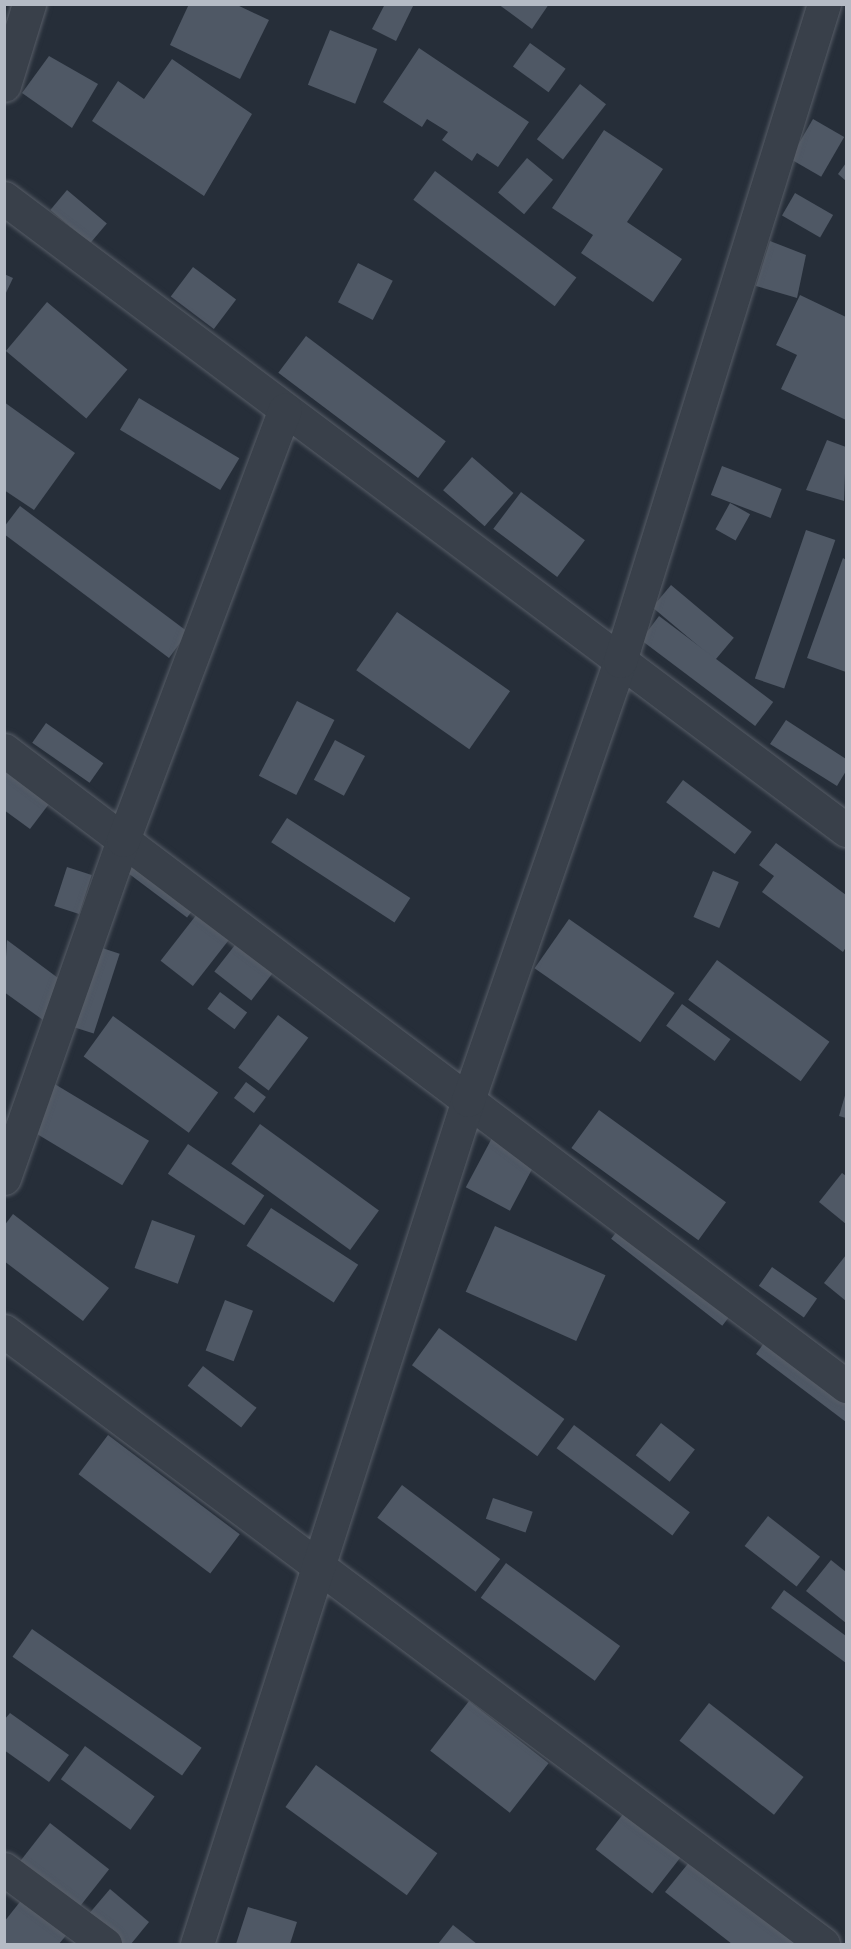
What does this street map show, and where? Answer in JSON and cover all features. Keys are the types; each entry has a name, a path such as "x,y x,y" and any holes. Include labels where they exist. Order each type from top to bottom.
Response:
{"street":[{"path":"4,85 29,4"},
{"path":"197,1944 468,1100 620,661 824,4"},
{"path":"4,198 846,830"},
{"path":"4,1178 123,840 285,410"},
{"path":"4,750 846,1386"},
{"path":"4,1331 318,1569 823,1944"},
{"path":"4,1869 105,1944"}],"building":[{"path":"189,4 235,4 269,20 240,79 170,45"},
{"path":"385,4 414,4 396,41 372,29"},
{"path":"498,4 549,4 532,29"},
{"path":"330,30 377,49 355,104 308,85"},
{"path":"530,43 566,69 549,92 513,66"},
{"path":"419,48 529,122 498,167 477,153 472,161 442,140 448,132 427,119 422,127 383,102"},
{"path":"49,56 98,84 72,128 22,93"},
{"path":"172,59 252,114 204,196 92,121 118,81 144,99"},
{"path":"580,84 606,104 563,159 537,139"},
{"path":"813,119 844,137 821,177 790,159"},
{"path":"604,130 663,169 627,222 682,259 653,302 581,253 593,235 552,208"},
{"path":"527,158 553,180 524,214 498,192"},
{"path":"846,163 846,181 838,174"},
{"path":"435,171 576,278 555,306 413,200"},
{"path":"67,190 107,223 90,243 50,210"},
{"path":"795,193 833,215 820,238 782,216"},
{"path":"770,241 806,255 797,298 756,286"},
{"path":"358,263 393,281 373,320 338,302"},
{"path":"193,267 236,299 214,329 171,297"},
{"path":"4,274 13,278 4,297"},
{"path":"800,295 846,317 846,420 781,389 797,355 776,345"},
{"path":"47,302 127,369 86,419 6,351"},
{"path":"306,336 446,441 418,478 278,373"},
{"path":"139,398 239,458 220,490 120,430"},
{"path":"4,402 75,453 34,510 4,490"},
{"path":"827,440 846,447 844,501 806,490"},
{"path":"472,457 514,493 485,526 443,490"},
{"path":"722,466 782,489 771,518 711,495"},
{"path":"521,492 585,540 557,577 493,529"},
{"path":"730,503 750,514 736,540 715,529"},
{"path":"20,506 188,632 169,658 4,534 4,527"},
{"path":"806,530 835,540 784,689 755,678"},
{"path":"843,558 846,560 846,672 807,658"},
{"path":"671,585 734,638 715,660 652,607"},
{"path":"397,612 510,691 469,749 356,670"},
{"path":"659,616 773,702 755,726 641,640"},
{"path":"297,701 334,720 296,795 259,776"},
{"path":"786,720 846,759 846,771 837,786 770,744"},
{"path":"46,723 103,763 90,783 32,743"},
{"path":"335,740 365,756 344,796 314,780"},
{"path":"4,759 55,796 30,829 4,810"},
{"path":"683,780 752,832 735,854 666,802"},
{"path":"287,818 410,898 394,922 271,842"},
{"path":"776,843 846,895 846,947 843,952 762,892 774,876 759,865"},
{"path":"138,848 203,897 187,918 122,869"},
{"path":"67,867 92,875 79,914 54,906"},
{"path":"713,871 739,882 719,928 693,917"},
{"path":"208,900 240,925 193,986 161,961"},
{"path":"569,919 675,993 640,1042 535,968"},
{"path":"242,936 279,965 251,1000 214,971"},
{"path":"7,940 58,978 43,1020 4,992"},
{"path":"93,945 120,954 94,1034 67,1025"},
{"path":"717,960 829,1042 801,1081 688,1000"},
{"path":"220,992 247,1012 235,1029 207,1009"},
{"path":"682,1004 731,1039 715,1061 666,1026"},
{"path":"278,1015 308,1038 269,1091 238,1068"},
{"path":"113,1016 218,1092 189,1133 84,1056"},
{"path":"246,1082 266,1097 254,1113 234,1098"},
{"path":"53,1083 149,1141 122,1185 26,1128"},
{"path":"846,1092 846,1118 839,1116"},
{"path":"599,1110 726,1202 698,1240 571,1148"},
{"path":"501,1121 545,1144 510,1211 466,1187"},
{"path":"260,1124 379,1210 350,1250 231,1164"},
{"path":"188,1144 264,1195 244,1225 168,1174"},
{"path":"842,1173 846,1176 846,1224 819,1202"},
{"path":"271,1208 358,1265 334,1302 246,1246"},
{"path":"13,1214 109,1288 83,1321 4,1261 4,1226"},
{"path":"629,1216 740,1303 722,1326 611,1239"},
{"path":"152,1220 195,1236 178,1284 135,1268"},
{"path":"495,1226 606,1275 576,1341 466,1292"},
{"path":"846,1255 846,1301 824,1283"},
{"path":"772,1267 817,1299 804,1317 759,1286"},
{"path":"225,1300 253,1311 234,1361 206,1350"},
{"path":"439,1328 564,1419 537,1456 412,1365"},
{"path":"774,1329 846,1383 846,1422 756,1354"},
{"path":"203,1366 257,1408 241,1428 188,1386"},
{"path":"661,1423 695,1449 670,1482 636,1455"},
{"path":"574,1425 690,1512 672,1535 557,1448"},
{"path":"108,1435 240,1534 210,1573 79,1474"},
{"path":"402,1485 500,1559 476,1592 377,1518"},
{"path":"493,1498 533,1512 526,1532 486,1519"},
{"path":"768,1516 820,1557 797,1587 745,1546"},
{"path":"831,1560 846,1572 846,1623 806,1591"},
{"path":"506,1563 620,1646 595,1681 481,1598"},
{"path":"784,1590 846,1636 846,1663 771,1608"},
{"path":"32,1629 202,1748 182,1776 12,1657"},
{"path":"469,1701 549,1763 510,1813 430,1751"},
{"path":"709,1703 804,1777 774,1815 679,1741"},
{"path":"10,1713 69,1755 49,1782 4,1750 4,1720"},
{"path":"85,1746 155,1797 130,1830 61,1779"},
{"path":"316,1765 437,1853 407,1895 285,1807"},
{"path":"627,1809 684,1853 652,1894 596,1849"},
{"path":"50,1823 109,1869 78,1909 19,1863"},
{"path":"691,1860 799,1944 732,1944 665,1892"},
{"path":"110,1889 149,1922 131,1944 109,1944 82,1922"},
{"path":"23,1898 68,1933 59,1944 4,1944 4,1922"},
{"path":"248,1907 297,1922 290,1944 236,1944"},
{"path":"453,1925 477,1944 438,1944"}]}
